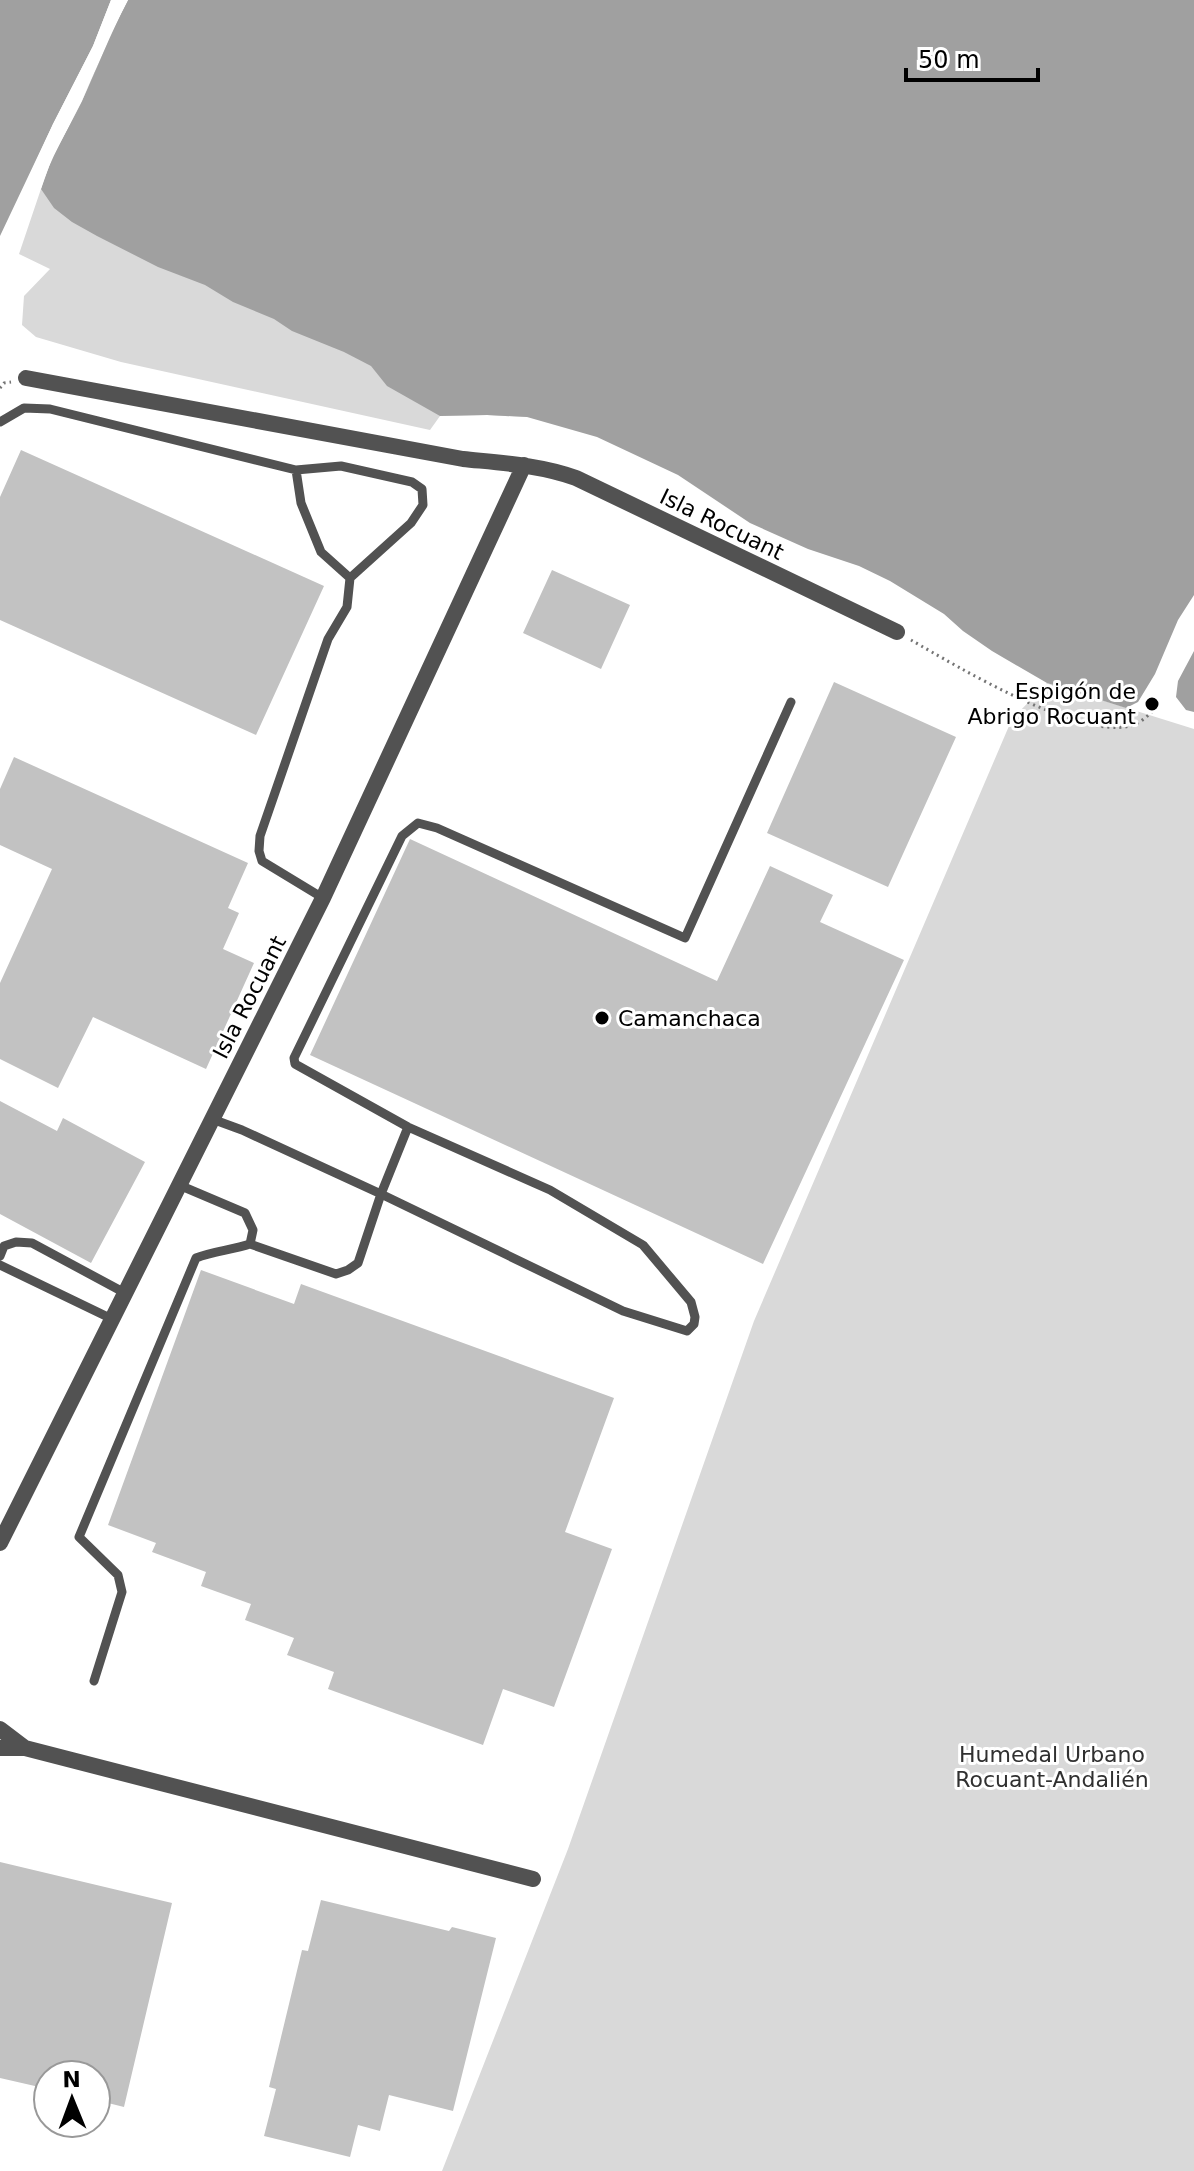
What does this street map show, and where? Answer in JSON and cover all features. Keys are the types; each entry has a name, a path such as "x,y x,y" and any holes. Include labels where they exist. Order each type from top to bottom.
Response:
{"street":[{"name":"Isla Rocuant","path":"26,378 463,459 557,471 897,632"},
{"name":"Isla Rocuant","path":"0,1543 323,898 524,465"},
{"path":"0,1729 25,1748"},
{"path":"0,1748 25,1748 533,1879"}],"lane":[{"path":"0,422 24,408 50,409 296,470 341,466 412,482 422,489 423,505 411,523 350,578 347,607 328,639 260,836 262,861 323,898"},
{"path":"296,470 301,503 321,552 350,578"},
{"path":"212,1119 381,1194 623,1311 687,1331 694,1324 695,1317 691,1302 643,1245 550,1190 408,1127 295,1064 294,1058 402,836 418,823 437,828 685,938 791,702"},
{"path":"94,1681 122,1592 118,1575 79,1537 196,1258 250,1244 336,1274 348,1270 358,1263 408,1127"},
{"path":"179,1185 245,1213 253,1230 250,1244"},
{"path":"0,1256 4,1246 16,1242 32,1243 125,1293"},
{"path":"0,1265 112,1319"}],"path":[{"path":"897,632 978,678 1054,714 1110,729 1134,726 1160,705"}],"green space":[{"path":"128,0 527,417 440,416 430,430 121,362 36,337 22,325 24,296 50,269 19,254 44,180"},
{"name":"Humedal Urbano Rocuant-Andalién","path":"1047,683 1194,729 1194,2171 442,2171 568,1849 754,1321 1012,719"}],"shaded area":[{"path":"0,0 111,0 93,46 0,236"},
{"path":"128,0 1194,0 1194,595 1178,620 1155,674 1138,702 1126,708 1047,683 992,651 944,614 890,581 750,523 678,475 597,437 527,417 440,416 387,386 371,366 292,331 205,285 158,267 72,222 54,208 41,189"},
{"path":"1194,651 1194,712 1186,710 1176,697 1178,681"}],"pier":[{"path":"111,0 115,0 97,48 29,184 26,183 93,46"},
{"path":"123,0 128,0 52,158 41,189 37,187 48,156 78,100"}],"building":[{"path":"21,450 324,586 256,735 0,620 0,497"},
{"path":"552,570 630,605 601,669 523,633"},
{"path":"834,682 956,737 888,887 767,833"},
{"path":"14,757 248,863 228,908 239,913 223,949 254,963 206,1069 93,1017 58,1088 0,1059 0,983 52,869 0,845 0,789"},
{"name":"Camanchaca","path":"410,839 717,981 770,866 833,895 820,922 904,960 763,1264 310,1055"},
{"path":"0,1101 57,1131 63,1118 145,1162 91,1263 0,1214"},
{"path":"201,1270 294,1304 301,1284 614,1398 565,1532 612,1549 554,1707 503,1689 483,1745 328,1689 334,1672 287,1655 294,1638 245,1620 251,1604 201,1586 206,1572 152,1552 156,1543 108,1525"},
{"path":"0,1862 172,1903 124,2107 112,2104 112,2059 32,2059 32,2085 0,2078"},
{"path":"321,1900 449,1931 452,1927 496,1938 453,2111 389,2095 380,2131 358,2125 350,2157 264,2136 276,2089 269,2087 302,1950 308,1951"}],"place":[{"name":"Espigón de Abrigo Rocuant","path":"1152,704"},
{"name":"Camanchaca","path":"602,1018"}]}
